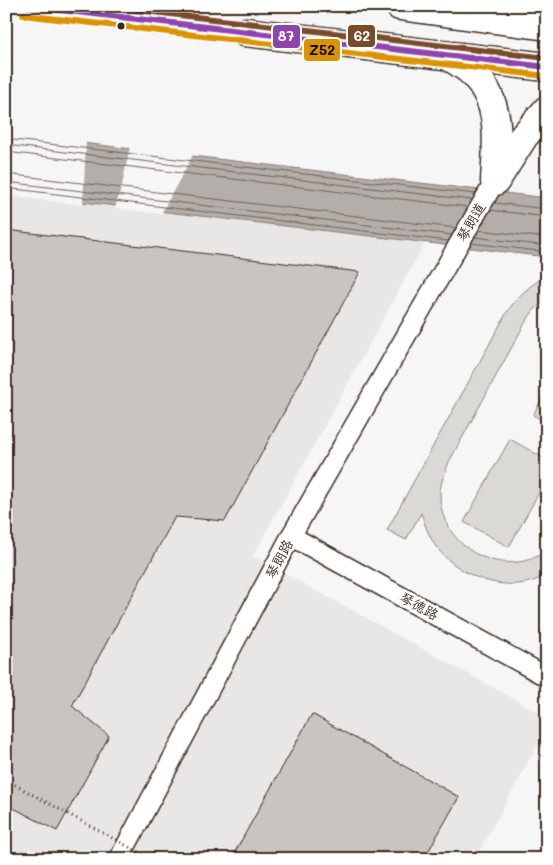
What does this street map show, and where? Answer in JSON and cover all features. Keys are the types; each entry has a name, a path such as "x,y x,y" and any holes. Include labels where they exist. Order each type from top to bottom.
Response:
{"main road":[{"path":"400,6 547,26"},
{"path":"245,32 547,67"},
{"path":"448,56 474,74 491,99 498,128 495,181"},
{"path":"495,181 524,136 547,110"}],"street":[{"name":"琴朗道","path":"448,263 495,181"},
{"name":"琴朗路","path":"119,859 291,536 448,263"},
{"name":"琴德路","path":"291,536 547,676"}],"path":[{"path":"6,780 151,859"}],"shaded area":[{"path":"6,193 425,243 253,556 547,717 547,728 475,859 6,859"},
{"path":"547,276 547,299 534,310 525,323 449,462 440,492 441,507 453,534 463,545 475,553 488,559 518,562 547,551 547,575 533,581 503,584 473,576 447,559 432,540 421,513 406,540 387,530 507,312 524,291"},
{"path":"547,389 547,423 533,415"},
{"path":"510,439 547,460 547,478 509,547 464,522"}],"water":[{"path":"6,134 547,198 547,257 6,193"}],"pier":[{"path":"6,131 86,141 83,205 6,195"},
{"path":"130,146 194,153 161,214 115,208 122,186"}],"building":[{"path":"6,230 360,272 225,521 175,517 72,706 109,736 57,831 6,804"},
{"path":"312,714 459,797 424,859 231,859"}],"tunnel":[{"path":"24,6 245,32"}],"transit line":[{"name":"87","path":"26,6 547,67"},
{"name":"62","path":"102,6 547,58"},
{"name":"Z52","path":"23,15 546,76"}]}
